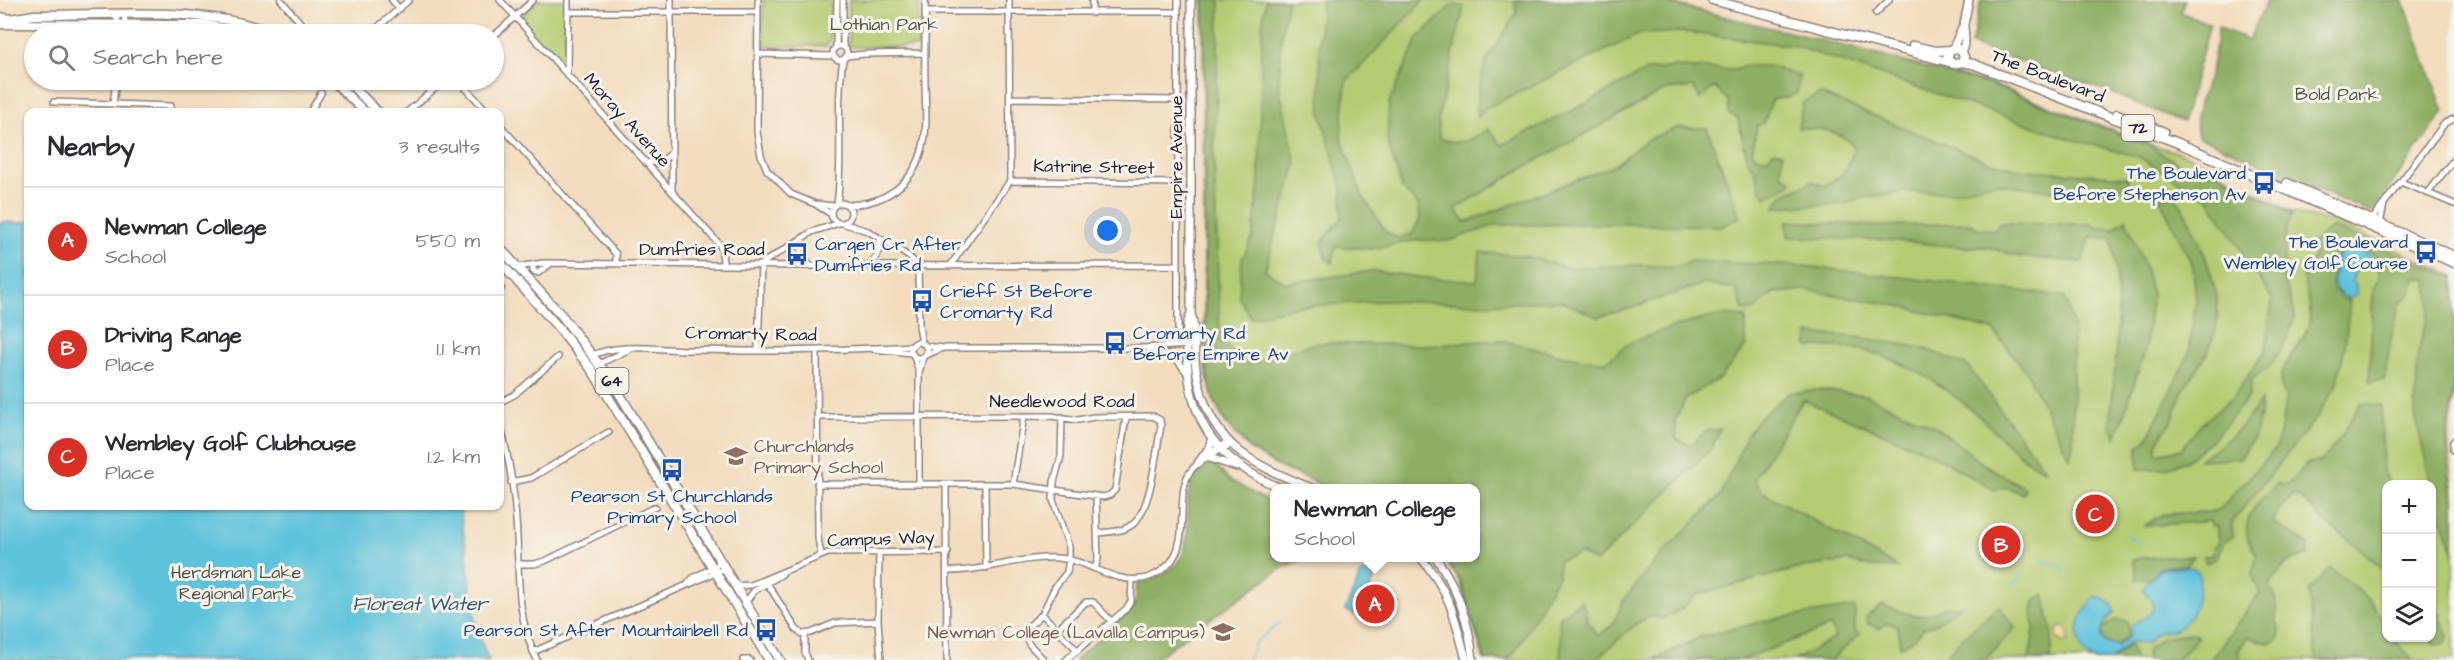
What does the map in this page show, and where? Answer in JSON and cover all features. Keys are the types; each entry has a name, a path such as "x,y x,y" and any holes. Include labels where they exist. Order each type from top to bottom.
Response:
{"main road":[{"name":"Empire Avenue","path":"1191,0 1191,314 1194,322 1187,373 1193,402 1220,449 1242,469 1271,484"},
{"name":"The Boulevard","path":"1712,0 1956,65 1958,53"},
{"name":"The Boulevard","path":"1732,0 1915,47 1958,53 1973,64 2178,143 2454,256"},
{"path":"1958,53 1969,0"},
{"path":"0,9 9,13 34,15 201,15 241,24"},
{"path":"0,17 25,18 34,15"},
{"path":"169,15 173,20 184,24"},
{"path":"0,24 24,25"},
{"path":"342,90 361,108"},
{"path":"356,90 374,108"},
{"name":"The Boulevard","path":"2374,225 2454,263"},
{"name":"64","path":"504,252 593,355 780,660"},
{"name":"64","path":"504,266 557,326 592,370 769,660"},
{"name":"Empire Avenue","path":"1191,345 1202,397 1229,443 1252,462 1300,484"},
{"path":"1212,438 1204,460 1242,469"},
{"path":"2454,442 2454,448"},
{"path":"1425,562 1437,576 1449,598 1466,660"},
{"path":"1438,562 1456,590 1471,635 1473,660"}],"street":[{"path":"281,0 301,24"},
{"path":"392,0 399,9"},
{"path":"382,24 409,0"},
{"name":"Moray Avenue","path":"500,0 719,244 723,264"},
{"path":"504,26 533,0"},
{"path":"567,75 568,0"},
{"path":"672,0 672,192"},
{"path":"758,0 757,132 761,155 767,170 791,194 814,204 840,223 868,231 918,265 919,326 927,351 923,356 919,373 919,484"},
{"path":"819,230 832,216 840,183 840,53 837,0"},
{"path":"840,53 843,0"},
{"path":"814,204 862,205 880,201 897,190 919,160 925,135 925,0"},
{"path":"950,266 1010,181 1009,0"},
{"path":"1092,0 1092,13"},
{"path":"1178,0 1178,345"},
{"path":"1876,13 1889,0"},
{"path":"568,12 758,12"},
{"path":"925,12 1178,12"},
{"path":"121,15 121,24"},
{"path":"758,54 924,53"},
{"path":"113,104 115,90"},
{"path":"412,108 433,90"},
{"path":"467,90 484,108"},
{"path":"312,108 321,93"},
{"path":"1010,98 1178,100"},
{"path":"54,102 171,106"},
{"path":"2374,225 2384,203 2445,123 2454,119"},
{"path":"504,129 616,254 616,264"},
{"path":"646,163 663,161 672,152"},
{"path":"2428,193 2454,159"},
{"name":"Katrine Street","path":"1010,181 1178,183"},
{"path":"2401,182 2454,204"},
{"path":"840,183 846,205 858,229"},
{"path":"2374,225 2384,203"},
{"path":"758,351 761,264 804,236 840,223 862,205"},
{"path":"804,236 801,251 810,266"},
{"path":"870,266 879,252 879,238"},
{"name":"Dumfries Road","path":"533,264 533,271 538,273 551,265"},
{"name":"Dumfries Road","path":"517,267 533,264 1178,265"},
{"path":"919,326 913,345 913,355 919,373"},
{"name":"Cromarty Road","path":"585,361 593,355 612,348 758,351 873,349 913,345 945,348 1142,348 1191,345"},
{"name":"Cromarty Road","path":"873,349 877,352 923,356 945,348"},
{"name":"Cromarty Road","path":"1142,348 1173,356 1187,373"},
{"name":"Cromarty Road","path":"592,370 599,364 628,350"},
{"path":"817,350 818,538 821,555"},
{"path":"504,400 514,395 558,357"},
{"path":"1013,484 1024,416"},
{"name":"Needlewood Road","path":"817,417 1024,416 1062,417 1077,420 1153,416 1160,420 1161,426 1146,502 1131,526 1113,532 1098,533"},
{"path":"1044,660 1029,644 1026,637 1027,628 1042,614 1055,587 1066,572 1069,559 1069,547 1053,500 1061,456 1062,417"},
{"path":"818,484 1013,484 1096,496 1110,495 1115,490 1126,417"},
{"path":"511,482 531,478 609,432"},
{"path":"948,571 1055,558 1069,559 1120,578 1144,579 1161,571 1174,557 1180,544 1188,474 1229,443"},
{"path":"504,445 516,518 519,564 518,597 525,632 537,660"},
{"path":"946,484 947,660"},
{"path":"986,484 986,568"},
{"path":"1095,568 1098,559 1096,496"},
{"path":"519,564 545,561 655,507"},
{"name":"Campus Way","path":"735,586 751,585 821,555 948,552"},
{"path":"879,553 878,621 881,660"},
{"path":"533,652 722,566"},
{"name":"Campus Way","path":"745,603 754,591 783,573"},
{"path":"1066,660 1126,609 1131,601 1132,580"},
{"path":"767,583 796,629 805,634"},
{"path":"1057,629 1086,602 1093,602 1111,621"},
{"path":"1042,614 1077,650"},
{"path":"805,634 835,622 878,621"},
{"path":"805,634 805,653 808,660"},
{"path":"743,660 750,660"}],"green space":[{"path":"538,0 565,0 565,58 555,58 521,20 523,14"},
{"name":"Lothian Park","path":"763,0 831,0 830,40 826,46 762,46"},
{"name":"Lothian Park","path":"849,0 919,0 919,47 849,47"},
{"path":"1203,0 1659,0 1992,84 2150,144 2192,157 2294,213 2335,222 2454,276 2454,392 2448,439 2454,495 2454,660 1484,660 1460,582 1447,562 1480,562 1480,484 1320,484 1275,465 1249,449 1225,423 1213,399 1207,376 1204,342"},
{"path":"1204,0 1220,0 1214,154 1220,341 1248,365 1315,343 1430,345 1501,340 1565,356 1606,362 1629,343 1673,327 1721,315 1746,317 1746,346 1720,378 1686,398 1675,422 1676,439 1691,445 1706,431 1720,429 1712,448 1596,562 1580,553 1559,561 1558,576 1515,652 1507,660 1485,660 1461,582 1448,562 1480,562 1480,484 1320,484 1275,465 1250,449 1226,423 1213,399 1205,342"},
{"path":"1266,0 1288,0 1281,38 1279,86 1296,165 1265,270 1285,283 1373,271 1426,278 1477,281 1480,252 1525,256 1568,268 1642,265 1675,267 1690,261 1803,266 2064,296 2073,323 2073,444 2070,459 2026,371 1993,330 1900,306 1807,290 1773,293 1753,311 1743,310 1736,289 1703,284 1598,317 1561,301 1482,304 1383,301 1294,307 1251,318 1239,298 1242,259 1253,237 1259,181 1262,25"},
{"path":"1322,0 1424,0 1346,82 1341,137 1362,195 1385,231 1397,238 1412,234 1420,219 1419,206 1402,188 1387,140 1389,103 1418,38 1452,5 1464,6 1438,120 1439,138 1454,142 1465,141 1488,129 1502,145 1593,100 1647,70 1679,67 1735,70 1744,66 1769,66 1799,76 1797,93 1772,100 1764,123 1757,126 1752,151 1756,156 1767,159 1774,151 1783,153 1781,174 1792,181 1788,186 1765,197 1756,172 1747,159 1738,119 1729,113 1728,100 1714,87 1700,99 1693,87 1665,90 1518,171 1455,209 1466,222 1613,166 1647,140 1677,128 1707,128 1740,217 1723,226 1496,225 1448,241 1418,240 1372,249 1336,246 1332,263 1325,257 1322,242 1342,218 1342,189 1321,114 1319,42"},
{"path":"1515,0 1653,0 1814,38 1991,85 2149,145 2185,168 2217,173 2292,214 2286,230 2283,275 2295,315 2288,338 2270,366 2252,379 2249,396 2218,434 2187,461 2163,469 2138,469 2138,446 2147,439 2189,353 2196,300 2193,266 2159,197 2174,195 2182,207 2206,259 2218,313 2214,337 2182,392 2173,418 2157,445 2156,454 2182,449 2197,428 2233,397 2266,350 2272,299 2209,199 2139,157 2071,139 1795,46 1683,32 1640,34 1490,106 1477,117 1477,97 1486,61 1516,14"},
{"path":"1981,0 2185,0 2180,12 2210,24 2183,122 2106,91 1971,45"},
{"name":"Bold Park","path":"2267,0 2403,0 2444,112 2371,213 2198,136 2197,110 2212,64 2218,27 2249,40"},
{"path":"1820,94 1989,162 2026,170 2128,177 2129,183 2121,188 2098,194 2083,186 2069,193 1994,183 1951,192 1905,192 1860,198 1845,204 1775,207 1783,195 1813,181 1824,186 1843,174 1855,149 1844,137 1830,131 1798,128 1803,102"},
{"path":"2126,219 2144,265 2152,294 2145,351 2116,438 2110,426 2118,308 2111,238 2091,237 2082,262 2020,257 1988,247 1960,247 1885,240 1788,237 1787,221 1877,226 1971,223 1977,228 1996,230 1998,223 2091,224 2098,228 2113,229"},
{"path":"2332,227 2454,278 2454,386 2447,439 2448,470 2454,502 2454,554 2436,501 2436,480 2430,480 2415,414 2418,353 2430,307 2428,279 2414,279 2410,295 2401,302 2394,322 2384,380 2369,382 2373,290 2380,276 2376,256 2354,246 2340,250 2336,256 2332,276 2332,288 2343,299 2350,300 2345,345 2337,383 2318,416 2232,522 2232,537 2224,542 2216,559 2206,563 2204,556 2213,555 2213,547 2218,545 2217,526 2212,526 2210,521 2144,526 2163,514 2210,512 2220,509 2276,448 2286,397 2281,378 2288,360 2306,333 2309,324 2308,296 2300,268 2313,260 2313,242"},
{"path":"1808,334 1857,337 1923,348 1967,365 2046,471 2020,455 1968,407 1921,374 1869,352 1845,347 1808,347"},
{"path":"1819,390 1865,395 1936,427 1985,465 2025,488 2023,494 2006,487 1994,490 1930,453 1803,400 1754,479 1761,491 1899,568 1871,567 1848,561 1804,567 1696,595 1683,608 1663,619 1654,617 1636,624 1593,660 1559,660 1560,617 1582,600 1589,624 1598,636 1613,624 1623,601 1658,558 1721,495 1746,436 1759,418 1789,393"},
{"path":"2261,401 2256,431 2240,458 2198,460 2233,435"},
{"path":"2360,404 2381,405 2383,472 2388,480 2382,480 2382,568 2294,494 2278,511 2273,523 2308,544 2308,556 2289,562 2269,586 2276,602 2276,618 2280,630 2278,638 2272,643 2267,643 2248,636 2238,651 2242,660 2210,660 2260,593 2252,575 2257,555 2248,539 2250,515 2278,483 2283,486 2295,479 2306,464 2322,461 2342,435"},
{"path":"1211,460 1228,479 1270,503 1270,562 1296,562 1282,568 1153,660 1075,660 1130,610 1136,601 1137,584 1165,573 1178,562 1185,549 1187,536 1188,495 1191,483 1198,471"},
{"path":"2194,556 2187,565 2162,567 2151,578 2136,580 2136,570 2132,560"},
{"path":"2330,568 2374,607 2382,622 2382,642 2397,642 2412,660 2316,660 2309,591"},
{"path":"2044,595 2052,632 2051,660 2029,660 2034,630 2032,611 2035,599"},
{"path":"1882,605 1918,615 1961,606 1938,622 1924,628 1914,639 1900,647 1898,626 1888,623 1879,629 1868,624 1866,617"},
{"path":"2436,605 2448,635 2445,643 2437,645 2434,642 2436,642"},
{"path":"1999,606 2015,628 1985,660 1943,660 1963,637"},
{"path":"1855,607 1855,631 1860,634 1831,660 1795,660 1835,638 1831,626 1741,660 1654,660 1700,637 1773,619"},
{"path":"2116,620 2128,621 2128,636 2114,646 2105,642 2102,635 2103,628"},
{"path":"2195,633 2198,638 2176,660 2146,660 2147,650 2162,638"},
{"path":"2130,644 2135,660 2112,660"}],"sand":[{"path":"2065,626 2068,632 2068,642 2060,641 2056,636 2058,628"}],"water":[{"name":"Herdsman Lake Regional Park","path":"0,222 24,222 24,510 460,510 473,609 479,635 489,660 0,660"},
{"path":"2352,247 2368,254 2371,262 2369,264 2358,263 2352,281 2357,287 2357,294 2348,298 2337,290 2333,277 2342,250"},
{"path":"2192,567 2199,572 2198,596 2192,613 2182,626 2173,631 2157,633 2147,643 2130,642 2110,660 2091,659 2087,656 2081,647 2078,630 2081,617 2092,599 2103,599 2112,605 2114,612 2104,624 2101,635 2105,643 2118,646 2129,636 2133,625 2150,614 2153,609 2152,600 2143,590 2147,582 2163,568"},
{"path":"1362,572 1375,577 1358,616 1345,610"}],"waterway":[{"path":"2126,536 2140,543 2140,549"},
{"path":"2042,561 2061,566 2064,571"},
{"path":"2012,585 2023,573"},
{"path":"1248,660 1256,642 1280,623"}],"place":[{"name":"The Boulevard Before Stephenson Av","path":"2264,183"},
{"name":"The Boulevard Wembley Golf Course","path":"2426,252"},
{"name":"Cargen Cr After Dumfries Rd","path":"797,254"},
{"name":"Crieff St Before Cromarty Rd","path":"922,301"},
{"name":"Cromarty Rd Before Empire Av","path":"1115,343"},
{"name":"Churchlands Primary School","path":"736,456"},
{"name":"Pearson St Churchlands Primary School","path":"672,470"},
{"name":"Wembley Golf Clubhouse","path":"2095,514"},
{"name":"Driving Range","path":"2001,545"},
{"name":"Newman College","path":"1375,604"},
{"name":"Pearson St After Mountainbell Rd","path":"766,630"},
{"name":"Newman College (Lavalla Campus)","path":"1223,632"}],"water label":[{"name":"Floreat Water","path":"420,604"}]}
